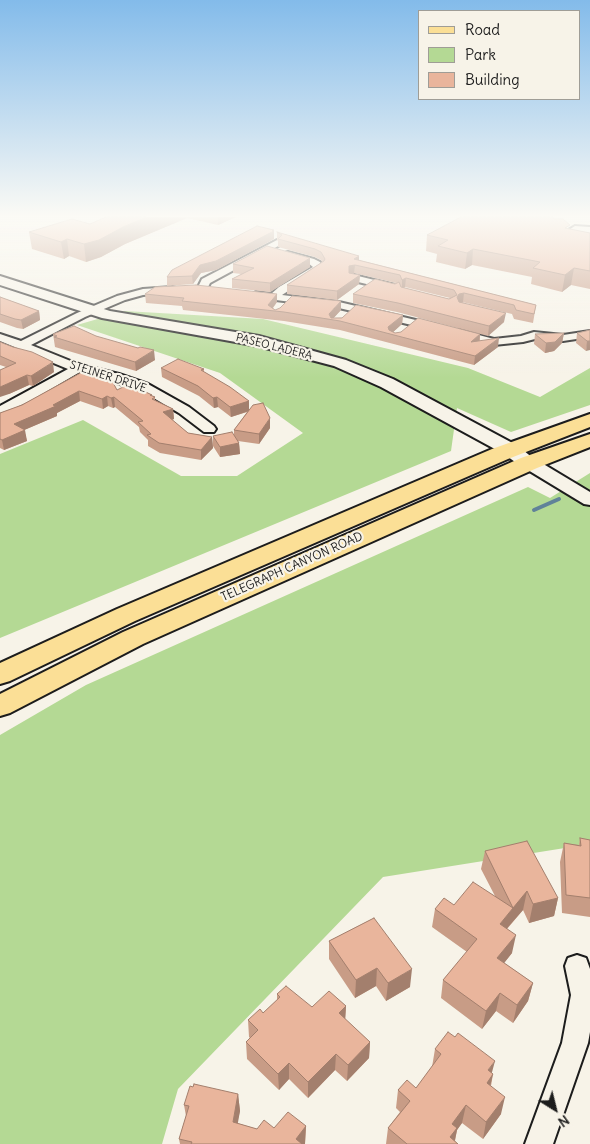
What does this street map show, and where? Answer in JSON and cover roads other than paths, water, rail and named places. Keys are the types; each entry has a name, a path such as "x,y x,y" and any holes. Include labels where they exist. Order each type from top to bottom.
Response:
{"main road":[{"name":"PASEO LADERA","path":"0,280 86,312 108,323 256,349 286,358 361,386 409,408 477,447 513,456"},
{"name":"PASEO LADERA","path":"0,288 86,312"},
{"name":"TELEGRAPH CANYON ROAD","path":"0,706 133,638 590,420"},
{"name":"TELEGRAPH CANYON ROAD","path":"0,674 126,615 513,456 590,440"}],"street":[{"path":"202,289 206,281 225,270"},
{"path":"274,297 283,289 314,270"},
{"path":"354,278 396,288"},
{"path":"339,305 373,282"},
{"path":"21,346 86,312 143,292 202,289 217,291"},
{"path":"244,294 339,305 494,342 508,342 523,339 534,334 563,338 590,334"},
{"path":"279,309 289,299"},
{"path":"342,319 353,308"},
{"path":"397,318 412,308"},
{"path":"401,332 414,322"},
{"path":"449,331 470,322"},
{"name":"STEINER DRIVE","path":"0,338 79,368 144,387 184,410 209,428"},
{"path":"461,349 475,338"},
{"path":"0,411 79,368"},
{"name":"PASEO LADERA","path":"513,456 590,500"},
{"path":"539,1144 575,1043 584,995 577,966"}],"waterway":[{"path":"534,510 559,499"}]}
